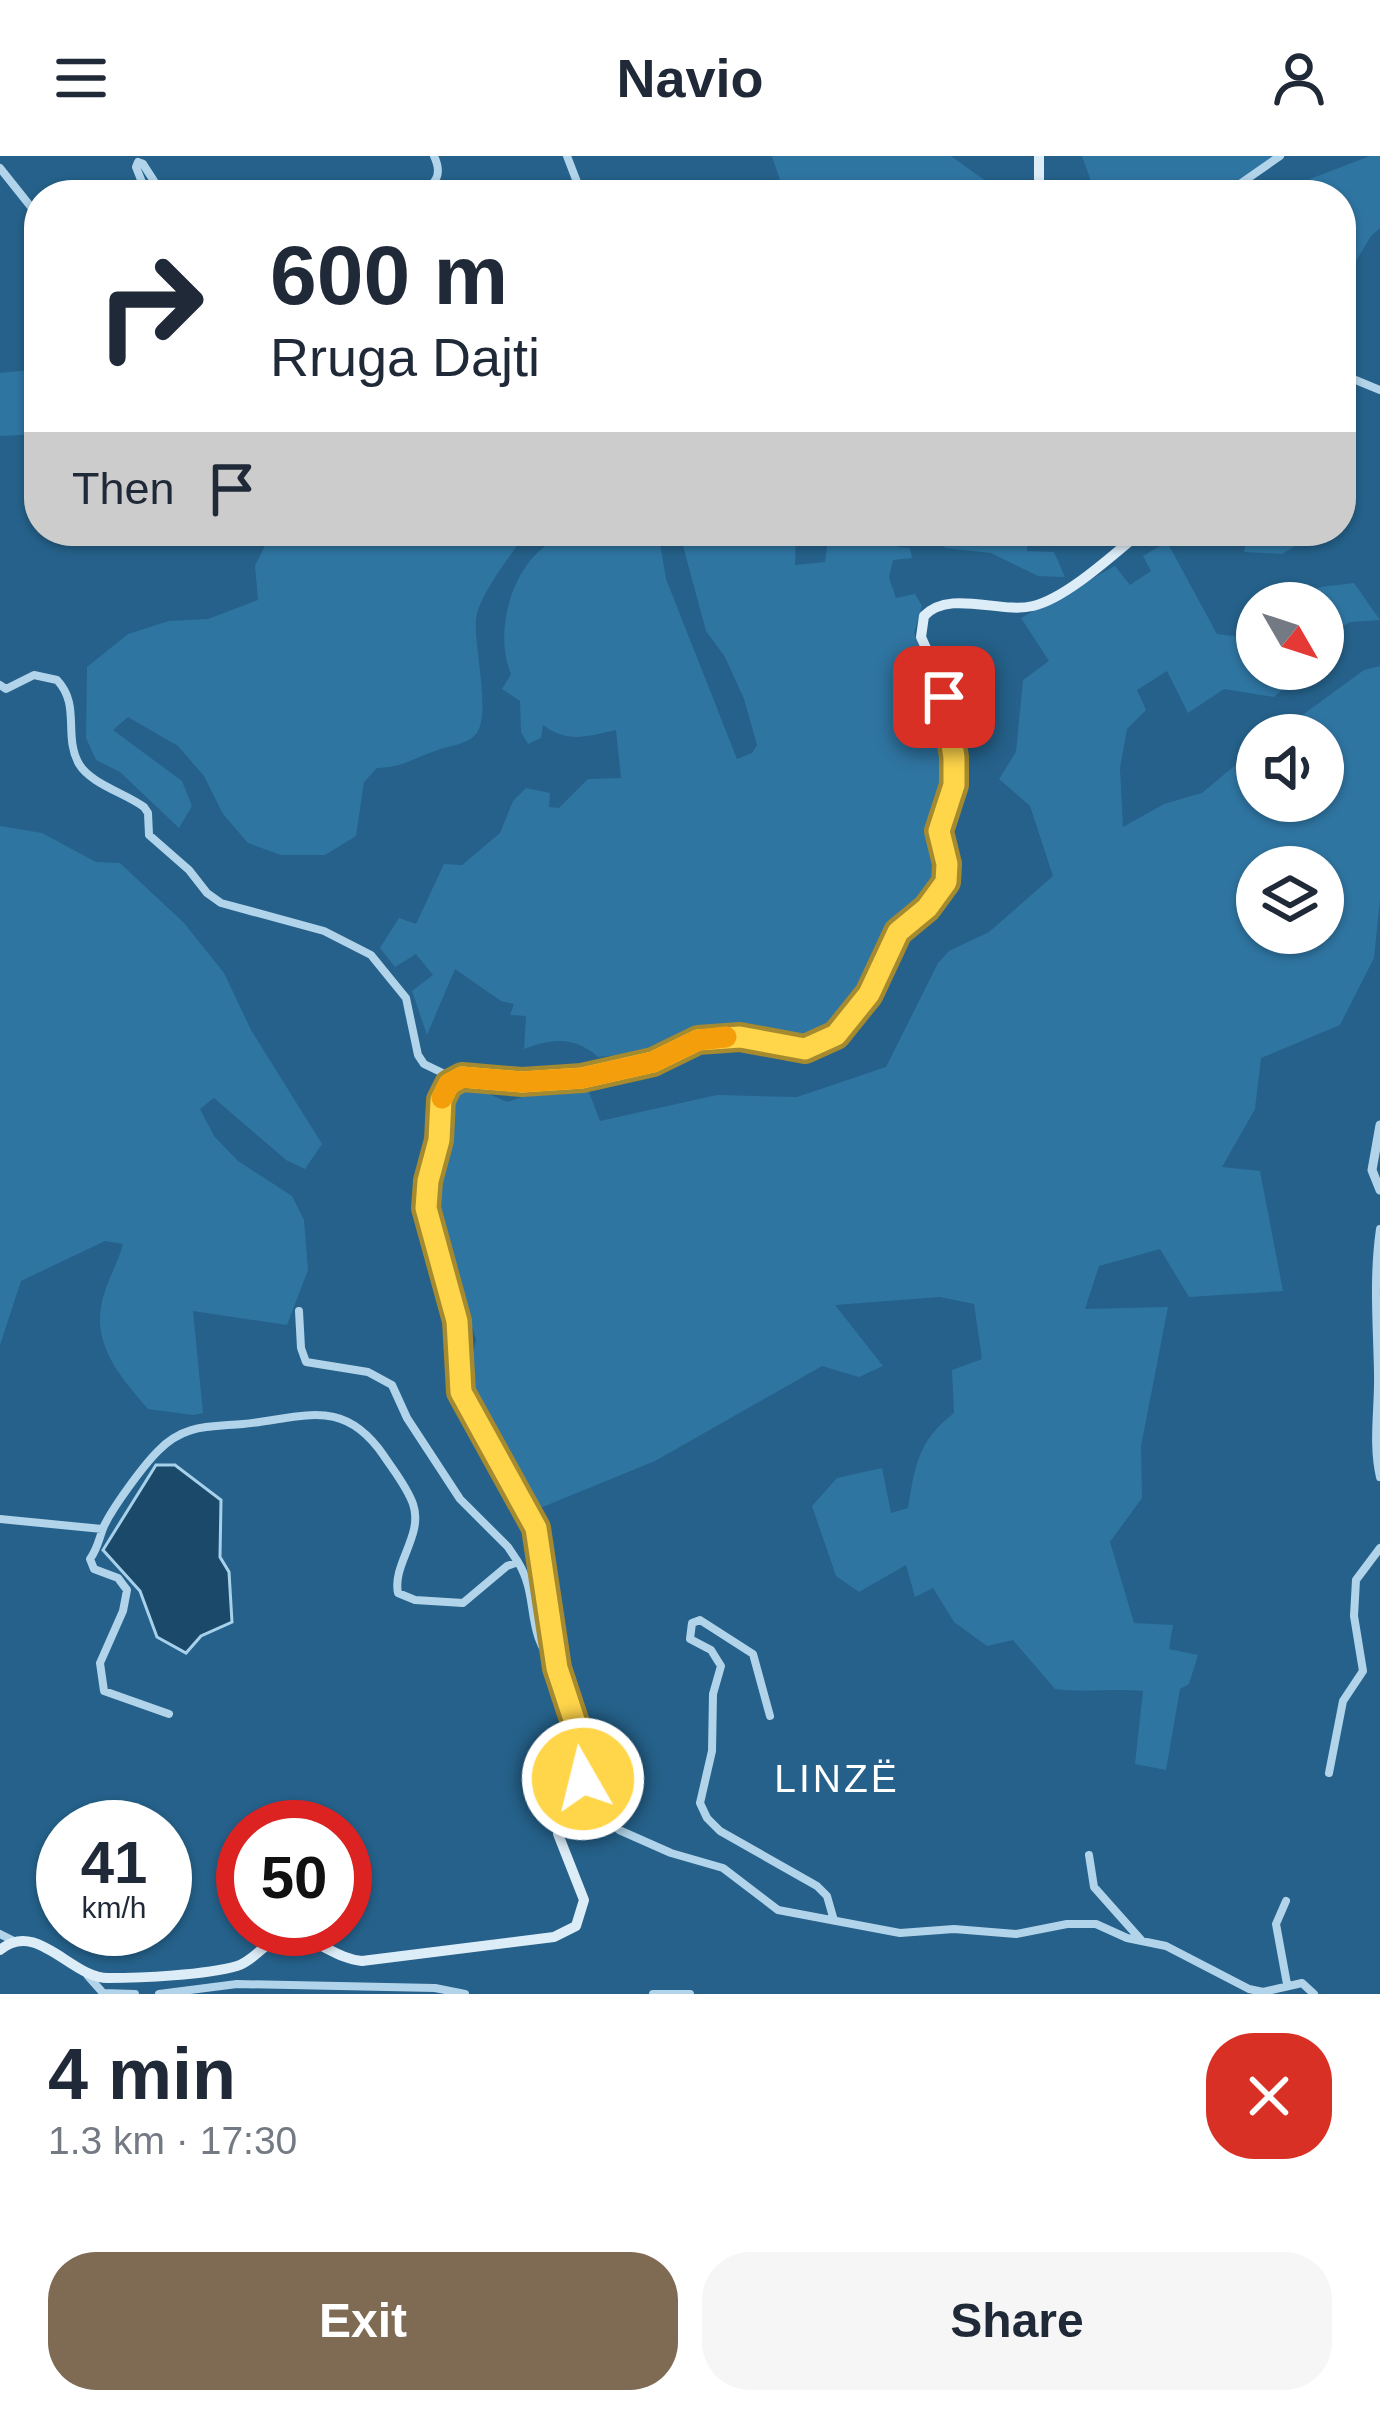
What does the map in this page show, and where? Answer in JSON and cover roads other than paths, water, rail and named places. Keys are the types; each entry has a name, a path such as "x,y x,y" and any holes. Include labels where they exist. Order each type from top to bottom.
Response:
{"main road":[{"path":"0,1950 17,1942 46,1946 87,1975 111,1978 237,1966 285,1936 362,1960 415,1957 564,1934 576,1926 585,1908 558,1834 583,1779 581,1741 557,1668 536,1528 461,1392 457,1321 426,1208 441,1100 455,1079 470,1076 522,1082 582,1078 653,1062 698,1040 740,1037 805,1049 836,1035 869,994 898,932 927,908 946,882 939,831 954,785 954,757 938,675 921,637 924,616 939,605 1020,608 1041,604 1121,546"}],"street":[{"path":"1246,180 1280,156"},
{"path":"141,180 138,162 153,180"},
{"path":"0,167 24,198"},
{"path":"0,685 6,689 34,675 57,680 70,699 73,747 83,770 140,804 148,813 149,835 212,898 324,931 371,955 406,998 424,1064 455,1079"},
{"path":"1380,1124 1372,1170 1380,1190"},
{"path":"1380,1229 1373,1273 1378,1370 1375,1454 1380,1477"},
{"path":"299,1311 306,1362 368,1372 392,1384 407,1418 460,1499 518,1562 526,1577 536,1640 557,1668"},
{"path":"170,1714 134,1704 103,1688 100,1664 128,1596 118,1578 90,1565 102,1529 155,1453 190,1427 328,1414 365,1432 412,1502 414,1528 396,1582 398,1593 415,1600 463,1604 518,1562"},
{"path":"0,1519 102,1529"},
{"path":"1329,1773 1342,1701 1363,1671 1354,1616 1356,1580 1380,1548"},
{"path":"770,1716 753,1654 700,1620 692,1623 690,1639 711,1650 721,1666 713,1694 712,1751 700,1792 707,1818 720,1831 817,1886 833,1917"},
{"path":"577,1796 619,1830 671,1853 723,1868 778,1910 900,1933 954,1928 1016,1934 1082,1922 1166,1946 1249,1989 1263,1992 1302,1982 1314,1994"},
{"path":"1088,1855 1094,1887 1143,1942"},
{"path":"1286,1900 1276,1924 1287,1984"},
{"path":"0,1934 17,1942"},
{"path":"87,1975 103,1993 135,1994"},
{"path":"159,1994 237,1984 435,1988 465,1994"},
{"path":"653,1994 690,1994"}],"district":[{"name":"LINZË","path":"837,1778"}]}
